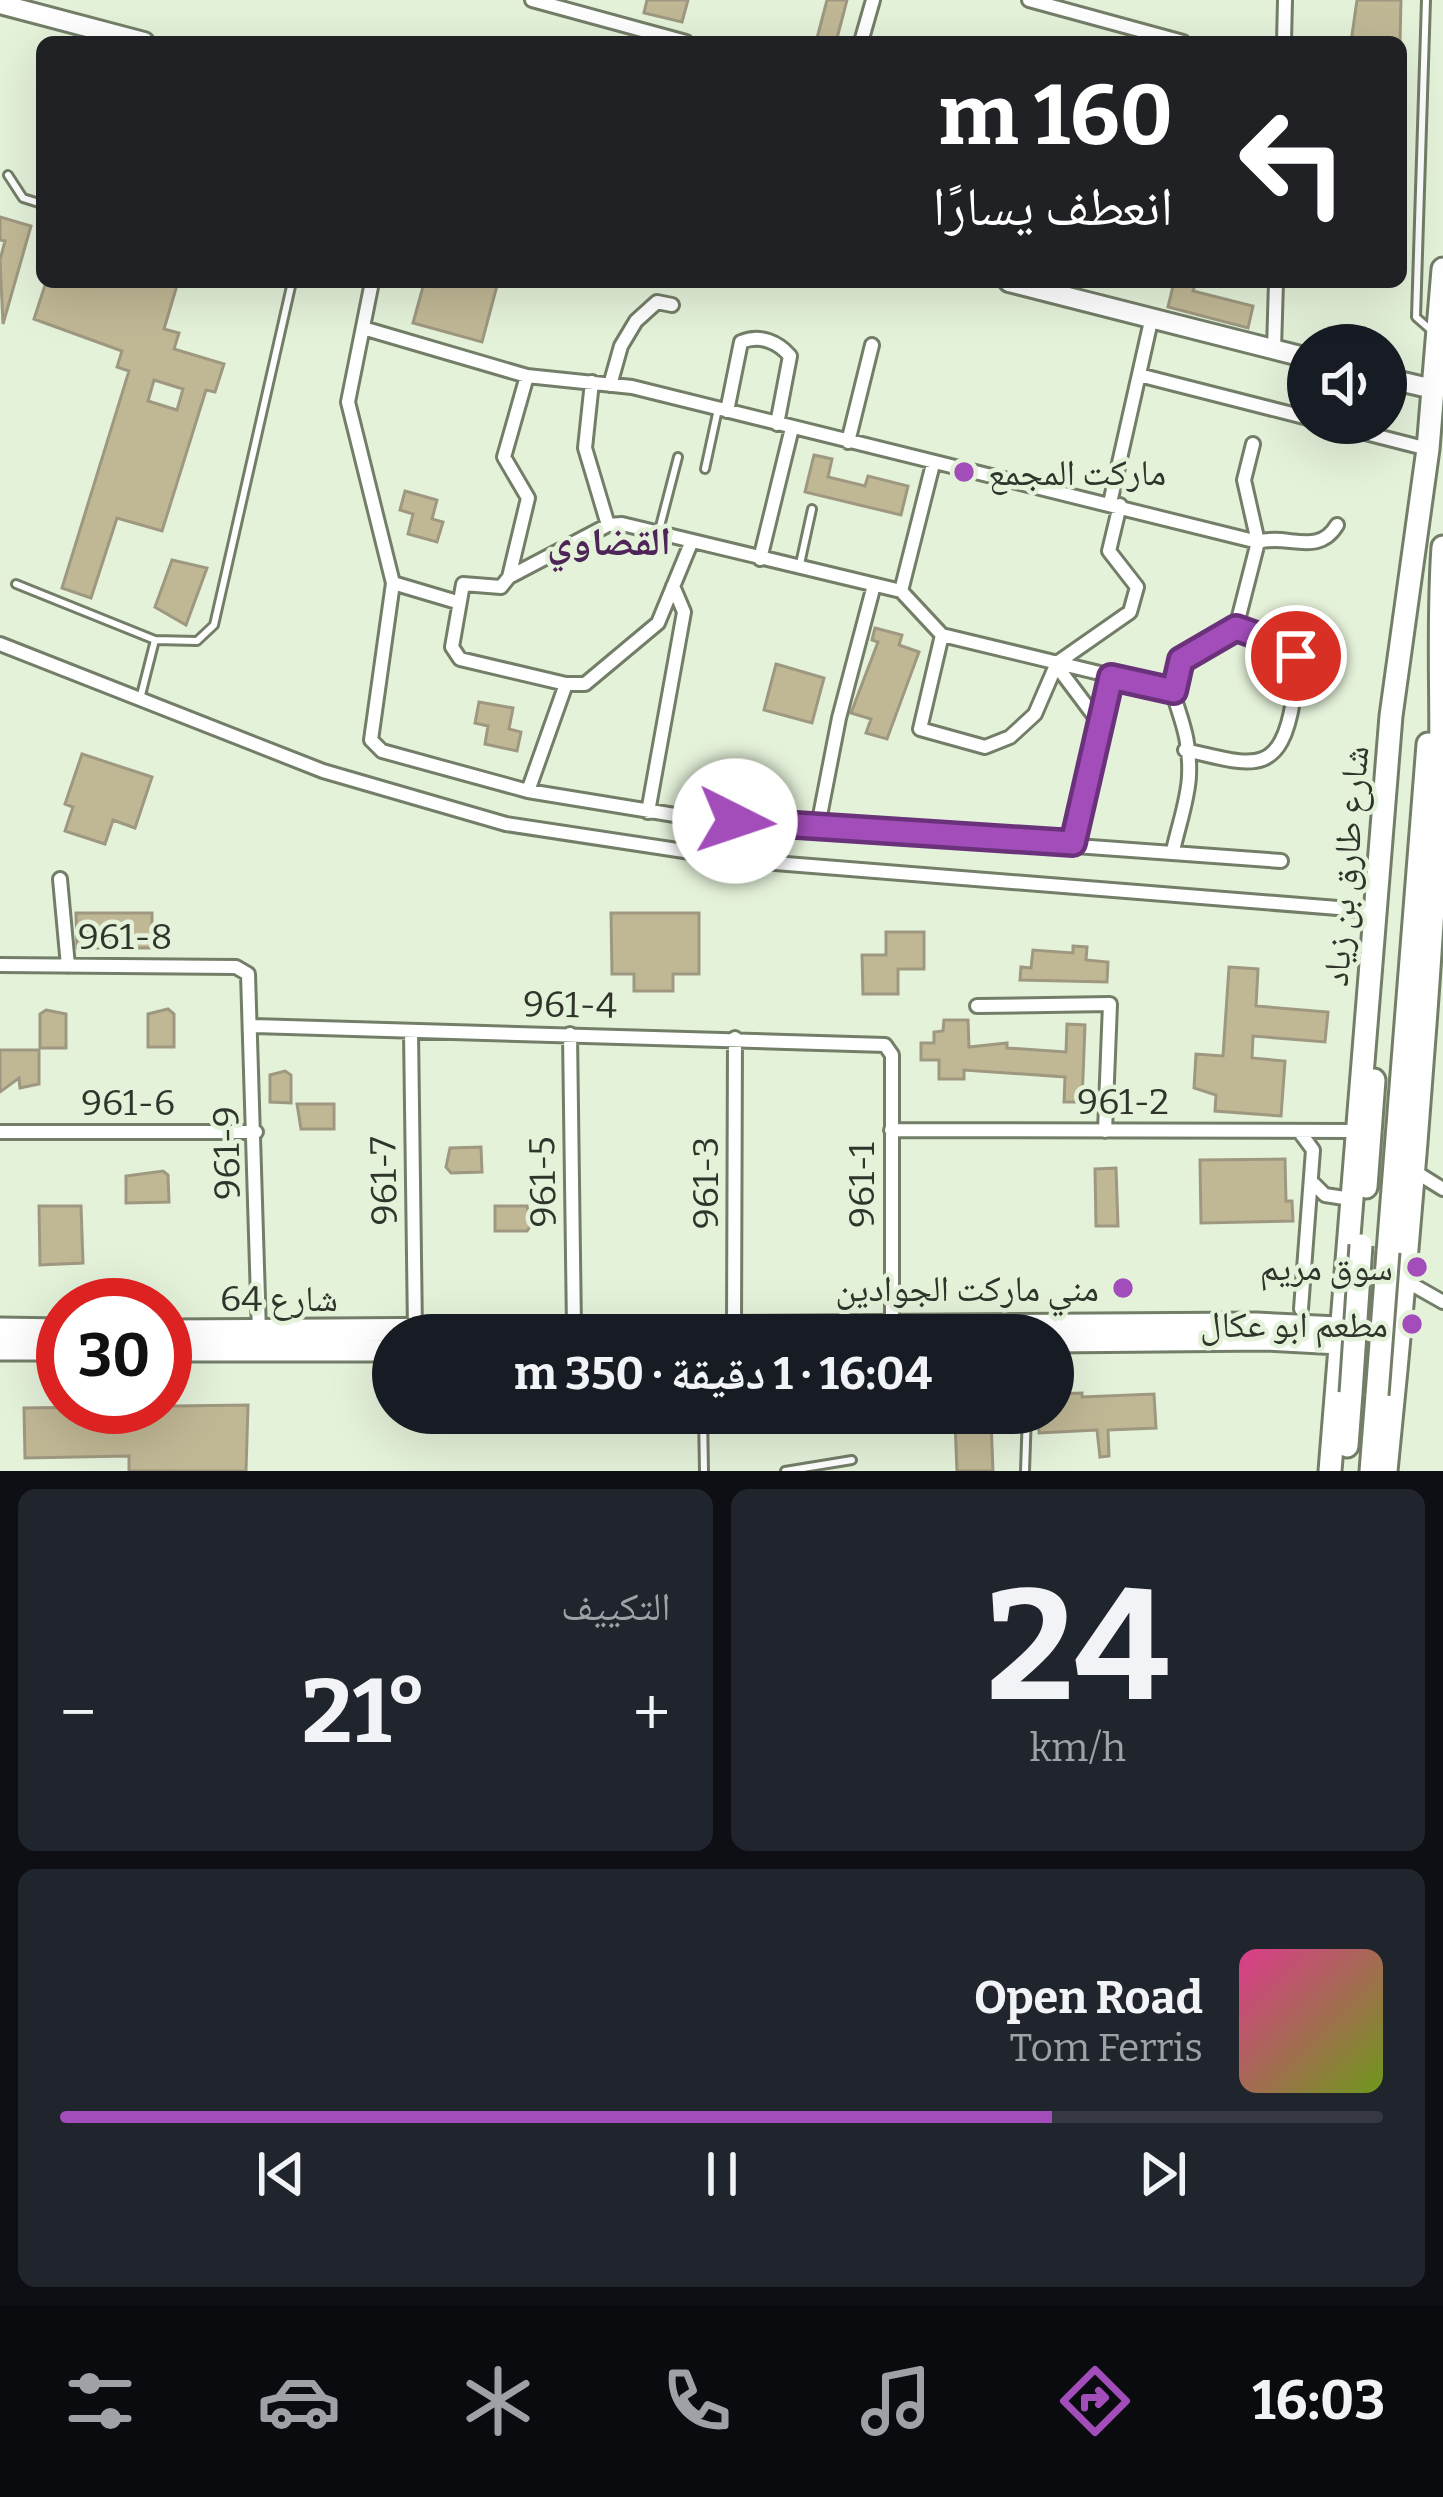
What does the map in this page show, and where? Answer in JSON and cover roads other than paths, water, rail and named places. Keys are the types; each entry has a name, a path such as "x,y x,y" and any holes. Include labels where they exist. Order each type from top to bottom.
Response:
{"main road":[{"name":"شارع طارق بن زياد","path":"1330,1471 1391,716 1428,449 1443,269"},
{"path":"1371,1471 1443,548"},
{"path":"1345,1471 1408,601"},
{"path":"1386,1471 1435,984 1442,790 1436,634"},
{"path":"0,1329 36,1330"},
{"name":"شارع 64","path":"1074,1330 1400,1338"},
{"name":"شارع 64","path":"192,1331 372,1331"},
{"name":"شارع 64","path":"1074,1340 1339,1335"},
{"path":"0,1349 36,1349"},
{"name":"شارع 64","path":"192,1350 372,1350"}],"street":[{"path":"532,0 661,36"},
{"path":"863,36 873,0"},
{"path":"1029,0 1162,36"},
{"path":"1284,36 1285,0"},
{"path":"0,4 46,7 127,36"},
{"path":"371,288 348,402 393,583 371,740 400,760 648,812 1281,861"},
{"path":"1031,288 1287,353"},
{"path":"1274,350 1276,288"},
{"path":"610,385 636,321 657,302 672,305"},
{"path":"942,635 919,722 927,734 985,747 1010,737 1035,714 1056,664 1130,612 1137,587 1109,551 1151,321"},
{"path":"363,328 526,376 610,385 723,410 1258,542 1273,538 1311,544 1325,540 1336,525"},
{"path":"723,410 741,342 751,338 779,344 790,356 791,366 777,424"},
{"path":"848,442 872,345"},
{"path":"1138,375 1287,413"},
{"path":"509,577 528,498 504,458 526,376"},
{"path":"592,382 584,448 608,525"},
{"path":"1407,383 1433,389"},
{"path":"760,559 792,428"},
{"path":"1173,851 1190,774 1174,691 1181,660 1236,628 1258,542 1244,480 1252,444"},
{"path":"1407,444 1428,449"},
{"path":"901,591 933,464"},
{"path":"691,543 658,623 586,683 566,684 460,659 452,646 463,584 501,587 509,577 608,525 658,534 901,591 942,635 1174,691"},
{"path":"393,583 457,602"},
{"path":"818,826 838,718 874,585"},
{"path":"648,812 684,612 673,586"},
{"path":"1185,750 1243,762 1268,760 1282,748 1298,670 1296,656 1282,644 1236,628"},
{"path":"0,644 139,703 396,796 527,827 750,861 1375,911"},
{"path":"1056,664 1099,722"},
{"path":"1073,843 1111,677"},
{"path":"528,790 566,684"},
{"path":"60,879 68,966"},
{"name":"961-8","path":"0,965 236,967 248,974"},
{"name":"961-9","path":"248,974 259,1331"},
{"path":"977,1006 1110,1004 1105,1131"},
{"name":"961-4","path":"252,1027 885,1045"},
{"name":"961-7","path":"411,1030 415,1314"},
{"name":"961-5","path":"570,1034 574,1314"},
{"name":"961-3","path":"734,1314 735,1038"},
{"name":"961-1","path":"885,1045 892,1055 892,1314"},
{"name":"961-2","path":"891,1130 1354,1131"},
{"path":"1299,1131 1313,1150 1301,1309"},
{"name":"961-6","path":"0,1132 256,1132"},
{"path":"1413,1170 1443,1189"},
{"path":"1313,1183 1325,1196 1351,1198"},
{"path":"1406,1281 1443,1302"}],"lane":[{"path":"1426,0 1416,317 1437,335"},
{"path":"8,175 23,198 36,202"},
{"path":"16,584 154,640 197,641 214,625 291,288"},
{"path":"705,469 723,410"},
{"path":"658,534 678,457"},
{"path":"799,568 812,509"},
{"path":"139,703 154,640"},
{"path":"703,1434 704,1471"},
{"path":"1025,1471 1026,1434"},
{"path":"785,1471 852,1460"}],"place":[{"name":"ماركت المجمع","path":"964,472"},
{"name":"سوق مريم","path":"1417,1267"},
{"name":"مني ماركت الجوادين","path":"1123,1288"},
{"name":"مطعم ابو عكال","path":"1412,1324"}],"district":[{"name":"القضاوي","path":"609,541"}]}
